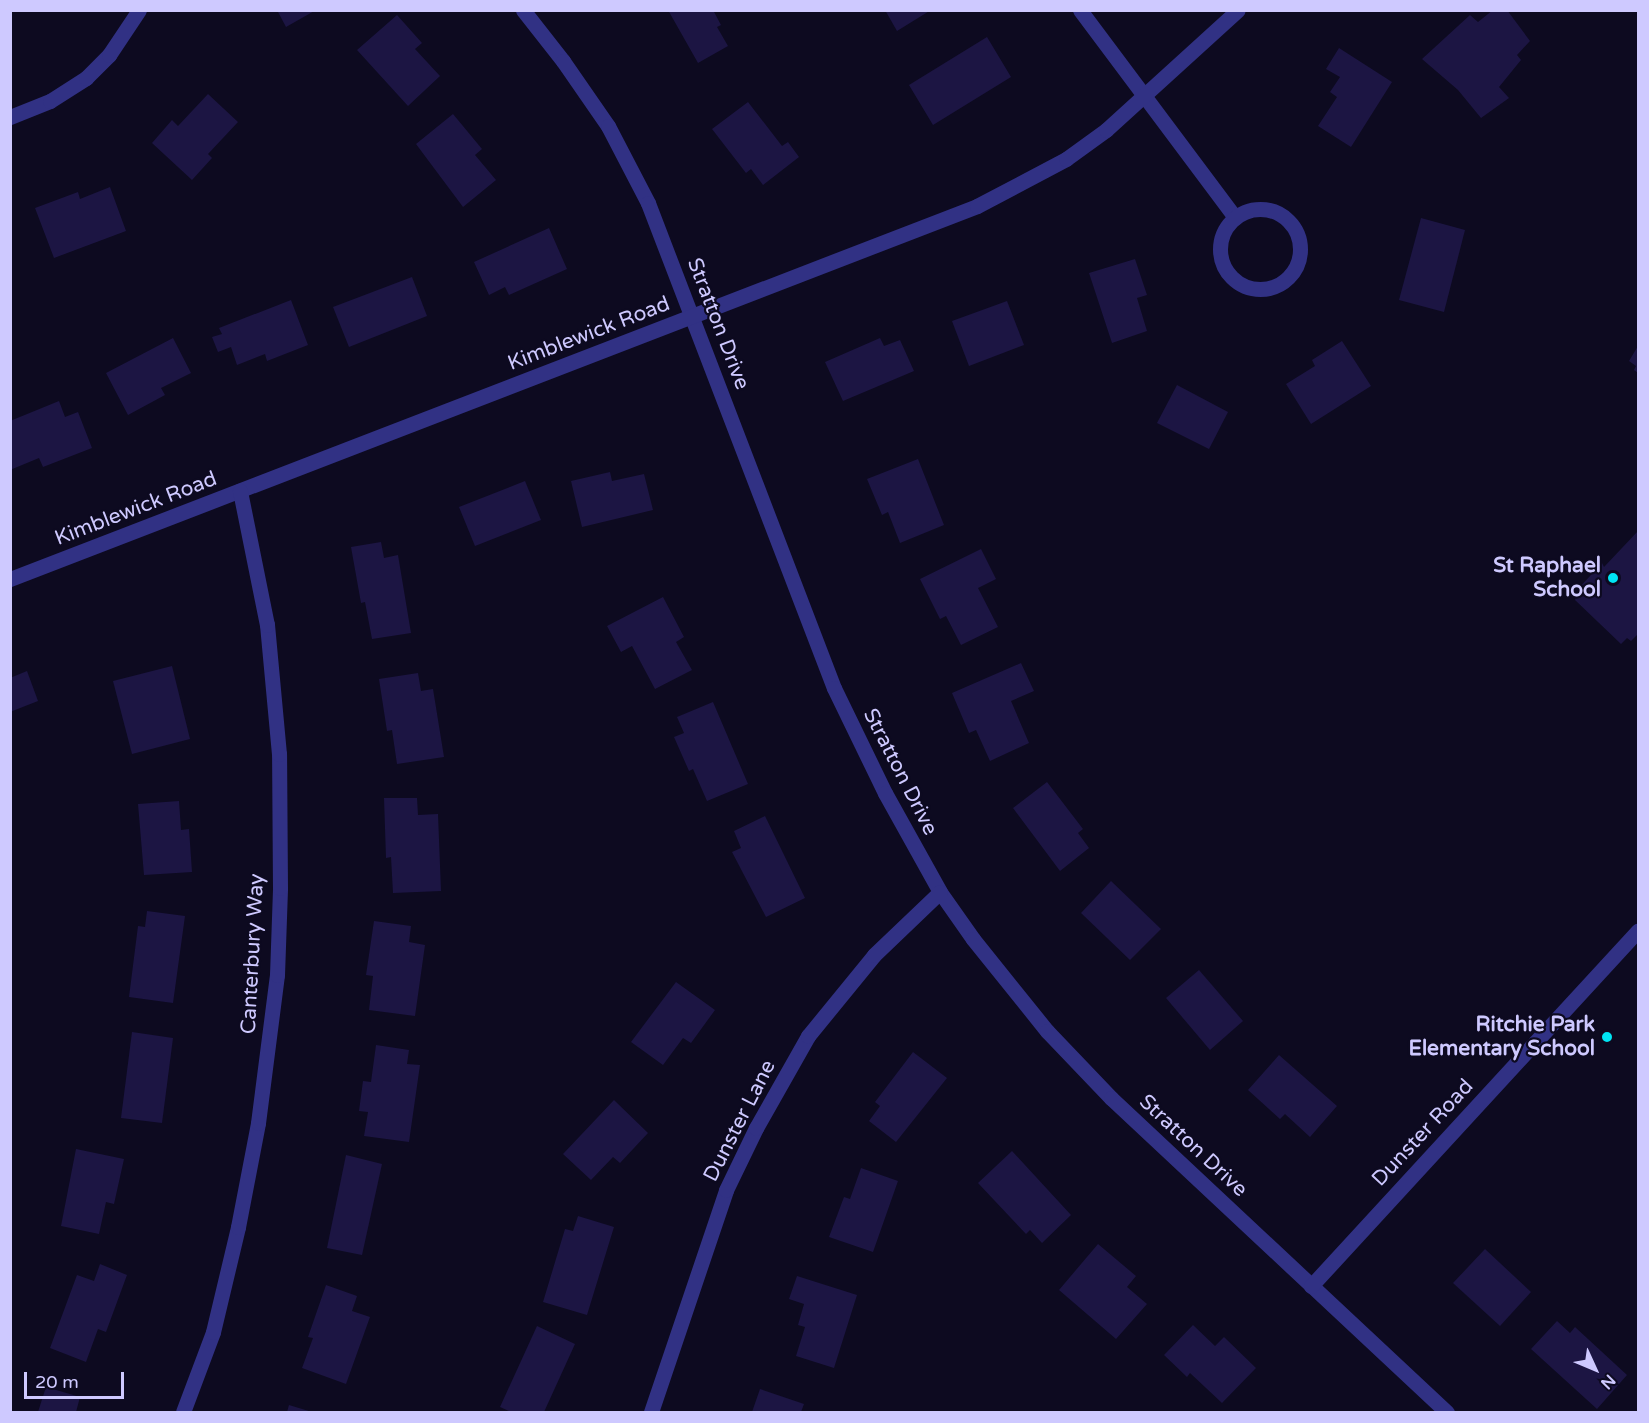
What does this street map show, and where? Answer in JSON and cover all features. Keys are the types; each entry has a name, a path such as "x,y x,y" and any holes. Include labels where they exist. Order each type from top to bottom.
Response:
{"street":[{"path":"10,117 50,101 86,78 110,55 140,10"},
{"name":"Stratton Drive","path":"523,10 563,61 608,126 648,203 834,688 885,793 940,892 973,939 1047,1031 1111,1098 1447,1413"},
{"path":"1080,10 1235,217"},
{"name":"Kimblewick Road","path":"10,579 977,206 1066,159 1106,130 1238,10"},
{"path":"1258,208 1282,215 1292,223 1299,240 1299,259 1285,280 1275,286 1262,289 1238,282 1229,274 1222,263 1222,238 1227,226 1235,217 1258,208"},
{"name":"Canterbury Way","path":"183,1413 213,1332 238,1227 261,1103 277,975 280,888 279,754 267,625 240,491"},
{"name":"Dunster Lane","path":"651,1413 726,1190 756,1128 808,1036 874,955 940,892"},
{"name":"Dunster Road","path":"1311,1286 1638,930"}],"building":[{"path":"277,10 316,10 286,27"},
{"path":"668,10 713,10 721,25 717,27 728,46 698,63"},
{"path":"885,10 931,10 897,31"},
{"path":"1493,10 1507,10 1530,41 1517,55 1521,60 1499,87 1509,98 1481,118 1458,90 1422,59 1470,15 1478,22"},
{"path":"397,15 422,43 415,49 440,76 408,106 357,50"},
{"path":"987,37 1011,77 933,125 909,85"},
{"path":"1339,48 1392,82 1351,147 1318,126 1337,97 1330,92 1340,77 1326,69"},
{"path":"208,94 238,122 208,154 212,158 192,180 152,143 172,120 178,126"},
{"path":"748,102 782,146 788,142 799,157 763,185 751,169 746,173 712,129"},
{"path":"453,114 482,149 475,155 496,180 463,207 416,144"},
{"path":"110,187 126,231 54,258 35,208 78,192 80,199"},
{"path":"1421,218 1465,230 1444,312 1399,300"},
{"path":"549,228 567,269 509,295 505,287 489,295 474,262"},
{"path":"1135,259 1147,295 1137,298 1147,331 1112,343 1089,273"},
{"path":"412,277 427,316 349,347 333,307"},
{"path":"291,300 308,345 267,361 265,354 237,365 231,347 218,352 212,337 222,334 219,328"},
{"path":"1007,301 1024,345 969,366 952,321"},
{"path":"173,338 191,373 161,388 165,395 128,415 106,373"},
{"path":"880,338 884,346 900,340 914,371 843,401 825,362"},
{"path":"1342,341 1371,386 1311,424 1286,384 1315,366 1312,360"},
{"path":"1638,346 1638,373 1634,370 1636,366 1629,361"},
{"path":"1177,385 1228,412 1209,449 1157,423"},
{"path":"59,401 65,417 78,412 92,448 43,467 39,458 10,470 10,421"},
{"path":"918,459 944,525 900,543 888,512 882,515 867,479"},
{"path":"610,472 612,481 644,474 653,510 582,527 571,481"},
{"path":"525,481 541,520 475,546 459,507"},
{"name":"St Raphael School","path":"1638,531 1638,634 1631,641 1627,638 1621,644 1575,600 1578,589 1602,563 1604,567"},
{"path":"381,542 384,558 398,555 411,633 372,639 365,602 361,603 351,547"},
{"path":"981,549 996,579 978,588 998,627 961,645 946,616 940,619 920,579"},
{"path":"663,597 684,637 676,642 692,670 655,689 632,646 621,652 607,626"},
{"path":"1021,663 1034,691 1011,701 1029,743 990,761 976,730 969,733 952,693"},
{"path":"172,666 190,739 132,754 113,681"},
{"path":"27,671 38,701 10,712 10,678"},
{"path":"418,673 421,691 433,689 444,757 397,764 392,730 387,731 379,679"},
{"path":"713,702 748,784 707,801 693,769 689,771 674,737 684,733 677,717"},
{"path":"1047,782 1083,829 1078,833 1089,848 1060,871 1013,808"},
{"path":"384,798 417,798 418,815 438,814 441,891 393,893 391,857 386,858"},
{"path":"179,801 181,830 189,829 192,872 144,875 138,804"},
{"path":"765,816 805,898 766,917 732,852 741,848 734,831"},
{"path":"1111,881 1161,929 1130,960 1081,913"},
{"path":"147,911 185,916 173,1003 129,997 138,926 145,927"},
{"path":"374,921 411,926 409,942 425,945 415,1016 369,1010 373,976 366,975"},
{"path":"1199,970 1243,1021 1210,1050 1166,998"},
{"path":"676,982 715,1010 691,1043 683,1038 663,1065 631,1042"},
{"path":"132,1032 173,1038 162,1123 121,1118"},
{"path":"376,1045 409,1050 407,1064 420,1065 409,1142 364,1136 368,1112 359,1111 363,1081 371,1082"},
{"path":"913,1052 947,1078 896,1142 869,1121 880,1106 875,1102"},
{"path":"1279,1055 1337,1106 1310,1137 1285,1114 1280,1119 1248,1090"},
{"path":"614,1100 648,1133 620,1163 613,1157 591,1180 563,1154"},
{"path":"76,1149 124,1159 114,1204 106,1202 99,1234 61,1226"},
{"path":"1012,1151 1071,1215 1042,1243 1030,1230 1026,1234 978,1183"},
{"path":"346,1155 382,1164 362,1255 327,1248"},
{"path":"861,1168 898,1181 873,1252 829,1237 844,1197 850,1199"},
{"path":"578,1216 614,1227 587,1315 543,1302 565,1229 573,1231"},
{"path":"1098,1244 1136,1276 1127,1287 1147,1304 1116,1339 1059,1290"},
{"path":"1485,1249 1531,1292 1500,1326 1453,1283"},
{"path":"100,1264 127,1275 106,1332 98,1329 86,1362 50,1348 77,1275 94,1281"},
{"path":"797,1276 857,1295 834,1368 796,1356 805,1327 798,1325 804,1304 789,1299"},
{"path":"326,1285 357,1296 352,1311 370,1317 346,1384 302,1368 313,1338 308,1337"},
{"path":"1557,1321 1570,1333 1575,1327 1627,1375 1597,1409 1531,1349"},
{"path":"1193,1325 1215,1346 1224,1337 1256,1368 1222,1403 1190,1373 1187,1377 1164,1355"},
{"path":"537,1326 575,1344 544,1412 511,1412 500,1407"},
{"path":"46,1387 80,1397 76,1412 38,1412"},
{"path":"760,1389 804,1404 801,1412 752,1412"},
{"path":"289,1405 312,1412 287,1412"}],"place":[{"name":"St Raphael School","path":"1613,578"},
{"name":"Ritchie Park Elementary School","path":"1607,1037"}]}
